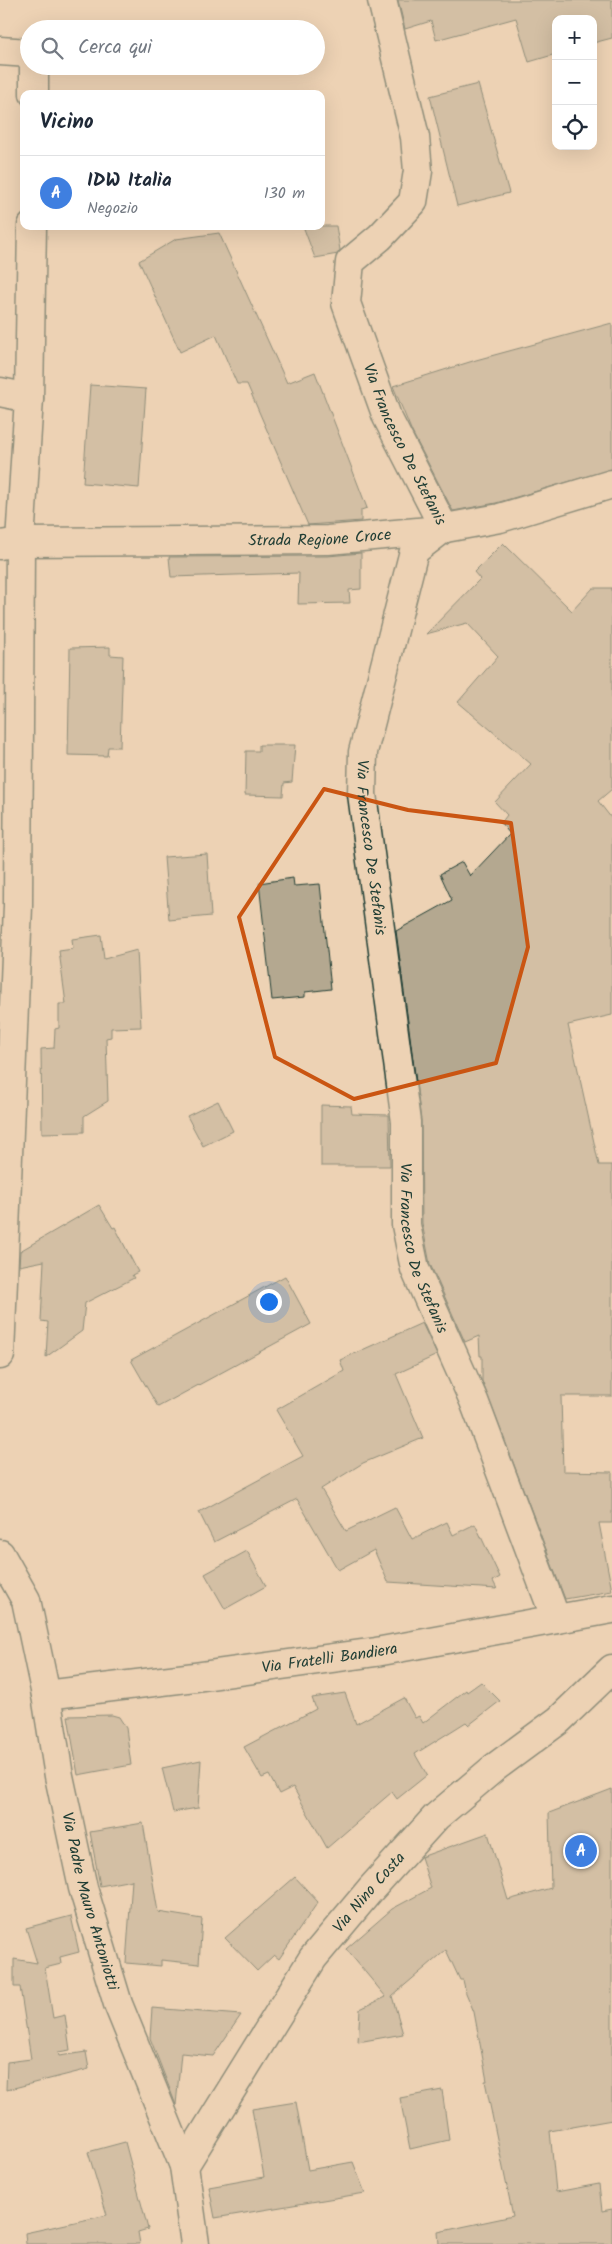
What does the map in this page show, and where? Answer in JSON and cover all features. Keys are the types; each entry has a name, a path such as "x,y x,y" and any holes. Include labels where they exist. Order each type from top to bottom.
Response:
{"street":[{"name":"Via Francesco De Stefanis","path":"382,0 415,137 418,171 413,202 380,237 350,262 346,302 387,417 444,528 414,551 363,752 362,794 406,1122 406,1225 415,1269 474,1401 556,1619"},
{"path":"0,51 20,52"},
{"path":"34,75 34,90"},
{"path":"0,1354 9,908 10,544 29,398 32,230"},
{"path":"0,392 29,398"},
{"name":"Strada Regione Croce","path":"10,544 328,540 444,528 500,518 612,484"},
{"name":"Via Padre Mauro Antoniotti","path":"0,1554 26,1600 46,1695 59,1776 83,1888 118,2004 184,2166 196,2244"},
{"name":"Via Fratelli Bandiera","path":"46,1695 376,1652 612,1609"},
{"name":"Via Nino Costa","path":"184,2166 313,1958 370,1890 436,1817 494,1768 559,1720 612,1669"}],"highlighted area":[{"path":"324,789 408,810 511,823 528,947 496,1063 354,1099 275,1057 239,917"}],"building":[{"path":"398,0 612,0 612,38 597,42 597,15 552,15 552,55 529,62 516,18 436,40 431,21 405,29"},
{"path":"478,84 509,193 457,206 430,96"},
{"path":"325,226 336,226 340,250 338,254 315,258 304,230 325,230"},
{"path":"219,233 287,383 315,372 367,508 361,510 361,521 308,525 247,384 237,384 216,335 180,352 139,261 176,239"},
{"path":"612,323 612,469 496,503 453,511 412,432 393,386 476,360"},
{"path":"90,385 146,389 139,488 83,483"},
{"path":"503,543 572,611 593,588 612,588 612,789 598,801 612,819 612,1015 568,1025 599,1165 612,1165 612,1396 561,1396 563,1471 612,1472 612,1523 599,1523 612,1591 565,1599 482,1381 482,1356 480,1356 479,1336 465,1342 430,1264 422,1223 421,1120 396,931 452,900 440,874 462,862 470,876 510,834 501,823 507,815 495,802 531,764 458,702 498,656 467,623 426,634 480,579 474,572"},
{"path":"361,553 361,589 349,590 350,603 298,604 299,573 171,577 169,557 328,556"},
{"path":"110,647 110,655 123,656 120,747 108,747 107,756 68,755 70,648"},
{"path":"259,745 295,745 292,782 284,783 283,796 245,795 246,751 259,751"},
{"path":"207,854 211,916 169,920 164,857"},
{"path":"293,878 294,886 320,884 331,989 305,992 305,997 272,1000 259,883"},
{"path":"101,935 104,959 137,950 141,1027 111,1028 111,1037 106,1038 108,1101 84,1116 84,1132 42,1133 41,1049 54,1048 55,1029 59,1028 59,1004 66,1004 59,951 73,949 72,939"},
{"path":"218,1101 233,1131 203,1146 187,1116"},
{"path":"321,1105 351,1106 352,1114 389,1115 390,1166 321,1166"},
{"path":"99,1205 113,1228 115,1227 138,1272 132,1275 134,1278 85,1303 82,1331 46,1357 48,1322 41,1321 44,1261 19,1266 20,1251"},
{"path":"285,1276 311,1324 158,1407 131,1360"},
{"path":"422,1323 437,1355 396,1374 423,1438 363,1463 321,1489 346,1531 395,1507 412,1539 447,1522 453,1535 475,1524 500,1577 493,1581 497,1589 388,1582 374,1550 338,1570 297,1499 214,1542 199,1512 303,1456 276,1410 344,1371 340,1360"},
{"path":"247,1551 266,1586 225,1609 205,1574"},
{"path":"481,1682 500,1701 469,1725 466,1722 415,1754 427,1775 397,1799 392,1792 327,1848 293,1787 279,1794 269,1775 262,1778 244,1747 316,1709 312,1698 345,1693 356,1724 404,1698 415,1718 419,1716 423,1723 466,1690 467,1692"},
{"path":"112,1715 119,1717 126,1728 131,1765 78,1775 68,1716"},
{"path":"201,1760 198,1808 173,1812 162,1768"},
{"path":"612,1789 612,2120 550,2131 556,2192 599,2184 602,2211 612,2209 612,2244 439,2244 438,2232 513,2216 485,2081 487,2081 474,2012 463,1980 460,1980 446,1950 392,1996 403,2034 358,2042 360,2009 386,1997 346,1949 392,1909 431,1888 421,1857 488,1833 508,1900 551,1888 549,1813"},
{"path":"143,1823 158,1912 202,1919 199,1964 161,1960 161,1966 126,1963 132,1880 100,1886 90,1832"},
{"path":"295,1877 318,1902 279,1959 274,1955 257,1971 225,1938"},
{"path":"71,1916 79,1952 60,1957 61,1964 45,1968 53,2018 65,2015 70,2050 58,2052 59,2056 86,2052 89,2069 6,2090 7,2062 31,2059 20,1987 14,1987 14,1959 37,1963 26,1928"},
{"path":"152,2008 241,2015 213,2056 181,2053 176,2105 150,2038"},
{"path":"442,2090 449,2140 410,2149 400,2098"},
{"path":"296,2102 308,2170 353,2162 365,2193 215,2218 209,2187 264,2177 252,2109"},
{"path":"125,2142 148,2229 138,2232 140,2244 26,2244 25,2233 107,2215 88,2152"}],"place":[{"name":"IDW Italia","path":"581,1851"}]}
